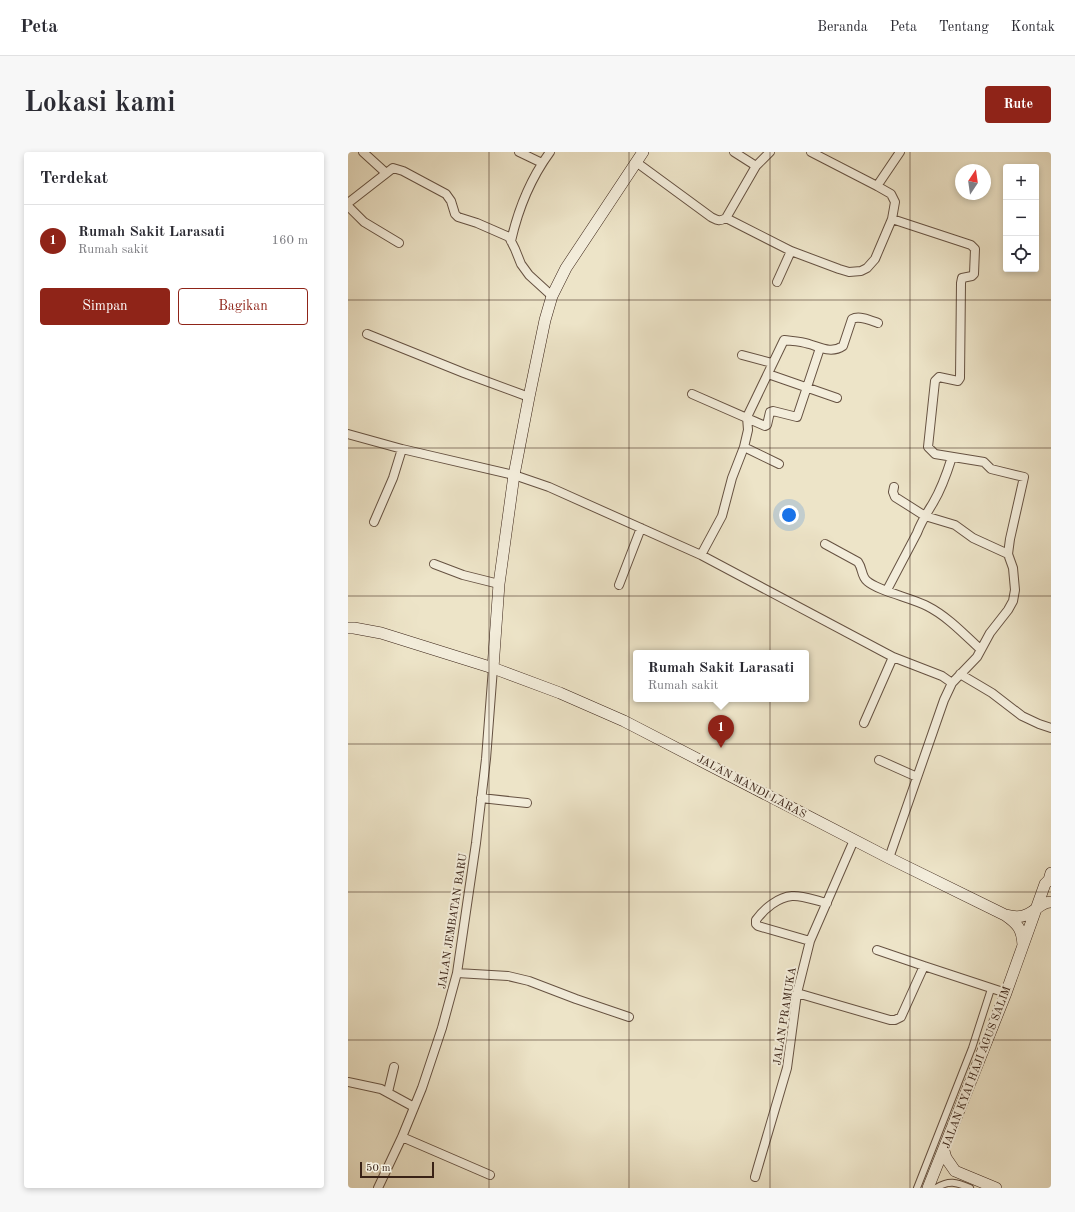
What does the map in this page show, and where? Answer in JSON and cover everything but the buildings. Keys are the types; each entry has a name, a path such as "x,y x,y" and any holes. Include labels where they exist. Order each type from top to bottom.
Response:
{"main road":[{"path":"494,668 500,584 514,475 545,320 552,296 566,268 643,152"},
{"name":"JALAN MANDI LARAS","path":"348,628 381,633 494,668 560,692 630,724 889,858 1005,915"},
{"path":"1050,877 1051,893"},
{"name":"JALAN KYAI HAJI AGUS SALIM","path":"932,1185 1006,993 1045,884 1050,877"},
{"path":"1005,915 1022,916 1030,914 1042,904 1051,902"},
{"path":"1005,915 1014,921 1019,928 1022,934 1023,945"},
{"path":"944,1151 946,1158 955,1171"},
{"path":"932,1185 943,1173 955,1171 996,1188"}],"street":[{"path":"363,152 386,174"},
{"path":"520,152 542,163"},
{"path":"511,241 519,213 542,163 550,152"},
{"path":"734,152 756,166"},
{"path":"636,162 711,217 721,221 726,218 756,166 770,152"},
{"path":"726,218 791,251 839,269 849,272 861,271 867,268 875,259 892,220 895,202 891,194 811,152"},
{"path":"877,186 900,152"},
{"path":"348,203 394,168 398,169 446,194 451,201 455,214 458,217 505,235 511,241 521,264 528,275 552,296"},
{"path":"348,206 364,222 399,242"},
{"path":"889,858 944,700 952,682 977,656 990,633 1008,610 1012,601 1015,590 1013,568 1008,554 1024,477 991,469 984,462 935,454 928,447 935,381 939,377 955,381 958,381 960,378 961,283 962,278 972,276 974,274 975,249 971,245 892,220"},
{"path":"777,282 791,251"},
{"path":"701,555 722,516 732,478 744,447 748,430 746,417 784,340 803,342 820,348 833,350 843,346 852,319 855,317 878,323"},
{"path":"367,334 464,374 529,397"},
{"path":"692,394 765,426 767,425 770,412 773,411 796,417 820,348"},
{"path":"742,355 772,363"},
{"path":"768,374 837,398"},
{"path":"348,434 402,449 514,475 549,487 701,555 893,657 942,676 952,682"},
{"path":"744,447 779,464"},
{"path":"374,522 393,478 402,449"},
{"path":"887,590 920,524 934,503 945,481 952,457"},
{"path":"894,487 893,492 895,497 925,516 955,525 973,538 1008,554"},
{"path":"619,585 641,528"},
{"path":"825,544 858,562 861,567 862,575 869,583 911,598 934,609 958,628 980,649"},
{"path":"434,564 463,575 500,584"},
{"path":"864,723 893,657"},
{"name":"JALAN JEMBATAN BARU","path":"378,1188 402,1137 422,1088 442,1028 457,972 481,798 494,668"},
{"path":"960,674 992,693 1022,716 1051,728"},
{"path":"879,760 917,776"},
{"path":"481,798 527,803"},
{"name":"JALAN PRAMUKA","path":"755,1177 787,1068 797,993 810,941 854,840"},
{"path":"810,941 758,926 756,924 756,920 762,912 783,898 793,896 827,903"},
{"path":"876,950 1006,993"},
{"path":"797,993 890,1020 896,1020 901,1017 924,966"},
{"path":"457,972 508,976 529,981 627,1016"},
{"path":"917,1188 972,1048 992,989"},
{"path":"388,1092 394,1067"},
{"path":"348,1082 388,1092 414,1107"},
{"path":"402,1137 490,1175"},
{"path":"932,1185 952,1182 970,1188"}],"place":[{"name":"Rumah Sakit Larasati","path":"721,748"}]}
